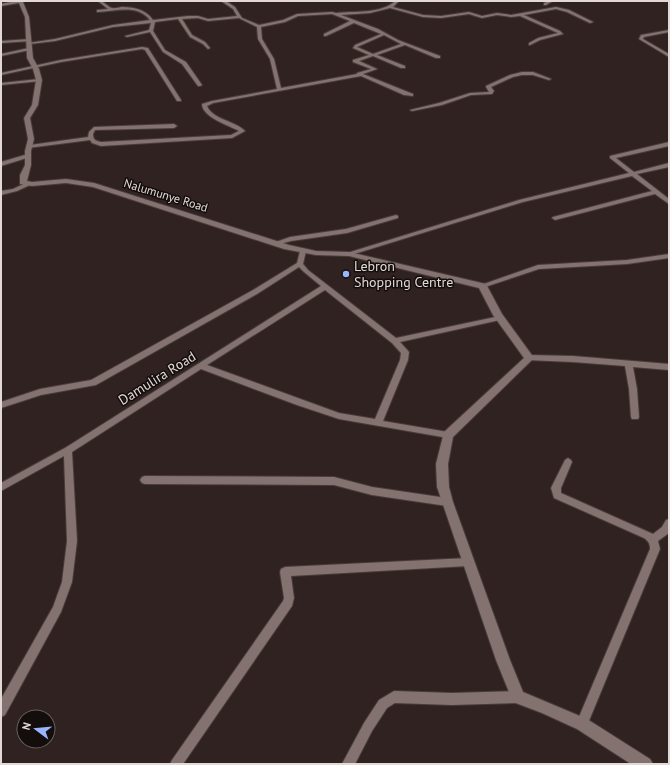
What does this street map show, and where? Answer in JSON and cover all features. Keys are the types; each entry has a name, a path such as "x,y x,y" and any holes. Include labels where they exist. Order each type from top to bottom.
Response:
{"street":[{"path":"1,5 21,1 27,17 30,58 36,69 39,80 35,105 27,118 31,133 28,164 23,180 28,184 16,190 1,193"},
{"path":"100,1 111,10"},
{"path":"224,1 234,8 240,17 246,22 260,26 284,21 301,14 332,12 438,57"},
{"path":"336,14 369,12 390,7 397,1"},
{"path":"551,1 545,4 568,10 591,22"},
{"path":"390,7 432,16 450,17 469,13 482,17 497,14 511,16 556,8"},
{"path":"98,11 134,8 148,15 153,22 151,31 164,51 184,64 200,85"},
{"path":"289,12 290,18"},
{"path":"521,15 560,32 560,34 539,39 530,44"},
{"path":"164,20 164,17 171,16"},
{"path":"1,42 54,40 113,26 179,18 198,17 211,20 240,17"},
{"path":"179,18 191,36 204,43 208,48"},
{"path":"325,35 354,21"},
{"path":"260,26 260,39 272,59 279,89"},
{"path":"127,36 151,31"},
{"path":"669,31 642,36 641,39 669,56"},
{"path":"384,34 354,47 403,67"},
{"path":"359,74 374,69 355,61 405,44"},
{"path":"1,55 29,49"},
{"path":"1,74 94,55 144,49 147,50 179,100"},
{"path":"412,110 445,103 470,94 490,93 492,91 488,87 507,78 527,73 549,79"},
{"path":"90,138 94,142 101,144 232,136 242,132 242,130 209,113 204,105 212,102 279,89 361,75 411,95"},
{"path":"1,84 39,80"},
{"path":"90,138 94,129 174,126"},
{"path":"30,147 90,138"},
{"path":"669,144 612,157 669,202"},
{"path":"1,164 28,156"},
{"path":"349,254 521,201 669,165"},
{"name":"Nalumunye Road","path":"28,184 66,181 94,185 303,251 349,254 483,286"},
{"path":"555,218 655,192"},
{"path":"276,243 290,239 347,231 396,217"},
{"path":"1,406 40,392 93,383 255,292 300,264 303,251"},
{"path":"529,358 500,318 488,299 483,286 538,267 627,262 669,256"},
{"path":"300,264 325,287 395,340 403,349 405,355 378,422"},
{"name":"Damulira Road","path":"1,486 68,450 325,287"},
{"path":"395,340 500,318"},
{"path":"518,697 503,660 447,502 443,487 442,464 448,435 529,358 572,359 669,367"},
{"path":"628,364 633,389 635,417"},
{"path":"201,366 307,406 340,416 448,435"},
{"path":"1,711 56,609 67,582 72,541 68,450"},
{"path":"568,462 556,488 557,495 648,535 653,539 655,549 582,724"},
{"path":"145,480 334,481 372,491 447,502"},
{"path":"653,539 666,530 669,523"},
{"path":"176,764 288,603 289,598 285,572 468,562"},
{"path":"348,764 368,727 383,704 394,697 452,699 518,697 545,707 582,724 642,763"}],"place":[{"name":"Lebron Shopping Centre","path":"346,274"}]}
